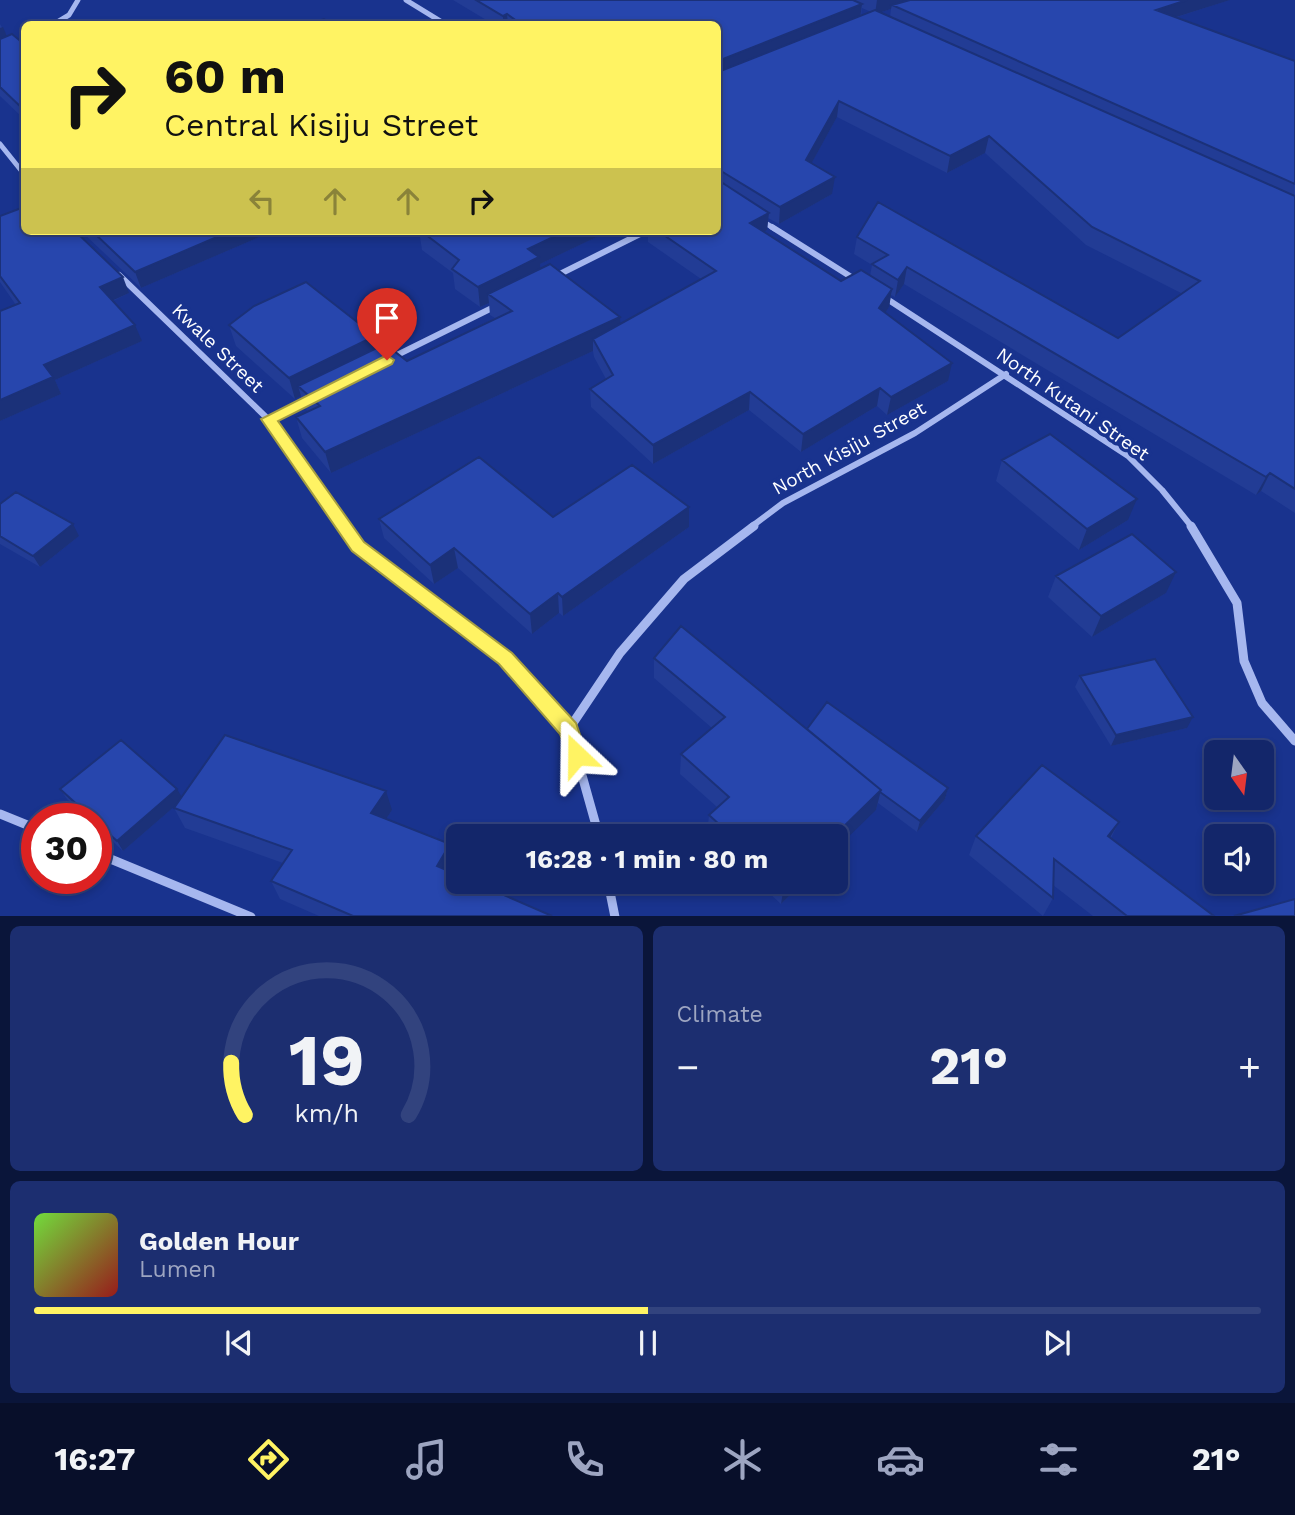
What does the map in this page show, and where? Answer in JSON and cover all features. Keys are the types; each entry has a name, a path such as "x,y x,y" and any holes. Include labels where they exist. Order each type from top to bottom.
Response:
{"street":[{"path":"59,21 69,15 78,0"},
{"path":"407,0 440,21"},
{"path":"0,51 21,41"},
{"path":"0,144 21,170"},
{"path":"754,216 869,288"},
{"path":"549,279 638,235"},
{"name":"Kwale Street","path":"112,269 268,419 358,546 506,659 569,729"},
{"name":"North Kutani Street","path":"880,295 1006,374 1128,456 1162,490 1189,523 1237,603 1244,661 1262,704 1295,741"},
{"path":"390,358 512,298"},
{"name":"North Kisiju Street","path":"569,729 620,653 684,579 783,503 915,433 1006,374"},
{"path":"268,419 317,395"},
{"path":"569,729 596,824"},
{"path":"0,814 21,823"},
{"path":"112,860 251,916"},
{"path":"610,894 615,916"}],"building":[{"path":"476,0 853,0 862,4 721,60 721,21 517,21 507,14 503,16"},
{"path":"910,0 1187,0 1156,10 1295,61 1295,184 892,5"},
{"path":"875,10 1295,196 1295,489 1270,473 1266,477 907,267 898,280 872,264 888,255 857,237 878,202 1118,338 1200,281 1092,227 989,136 950,156 839,101 806,160 835,177 780,207 721,171 721,71"},
{"path":"12,34 21,42 21,107 0,87 0,39"},
{"path":"721,182 769,213 750,223 841,281 861,270 892,289 879,308 952,363 891,397 880,388 803,434 750,392 653,445 590,389 613,375 593,339 716,271 664,235 721,235"},
{"path":"21,208 21,235 79,235 123,277 100,287 135,325 44,365 53,377 0,400 0,311 20,303 0,276 0,216"},
{"path":"96,235 222,235 135,272"},
{"path":"426,235 558,235 528,249 539,257 478,287 452,269 459,260"},
{"path":"550,264 620,317 325,452 296,417 320,406 298,386 385,344 407,361 512,311 488,294"},
{"path":"306,282 375,336 289,378 229,325 254,306"},
{"path":"1050,434 1137,499 1087,529 1002,460"},
{"path":"479,457 553,517 632,465 689,507 562,597 558,593 530,614 454,548 430,565 379,519"},
{"path":"16,492 73,524 33,556 0,536 0,504"},
{"path":"1132,534 1176,572 1101,616 1056,576"},
{"path":"681,626 881,790 846,824 719,824 709,815 729,797 681,754 725,717 654,658"},
{"path":"1155,659 1193,717 1116,735 1080,676"},
{"path":"827,702 948,788 920,821 880,792 881,790 807,729"},
{"path":"225,735 386,791 371,813 446,842 446,851 437,866 446,870 446,894 502,894 552,916 353,916 271,881 292,850 174,808"},
{"path":"121,740 177,789 117,841 112,836 112,803 75,803 60,789"},
{"path":"1042,765 1119,822 1108,836 1214,916 1127,916 1054,859 1053,898 976,836"},
{"path":"1295,899 1295,916 1234,916"}],"route":[{"path":"387,360 268,419 358,546 506,659 569,729 577,755"}]}
